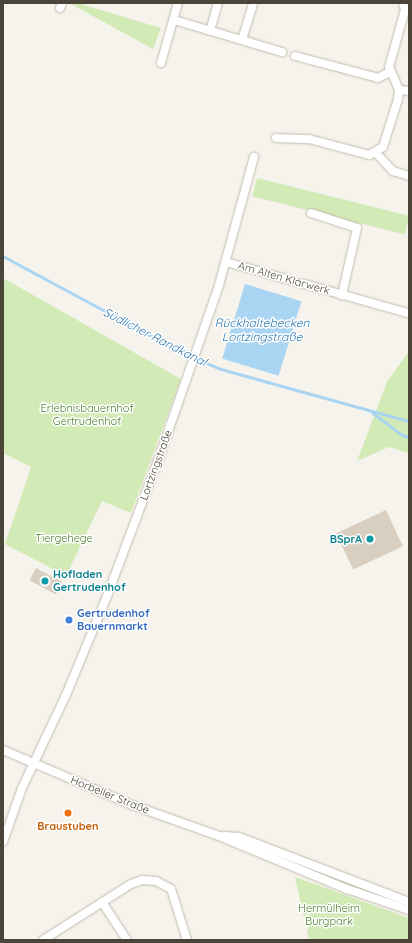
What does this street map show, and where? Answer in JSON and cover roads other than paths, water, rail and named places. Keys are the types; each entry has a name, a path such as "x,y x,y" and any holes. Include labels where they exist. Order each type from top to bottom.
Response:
{"street":[{"path":"161,63 178,3"},
{"path":"210,30 218,3"},
{"path":"242,40 253,3"},
{"path":"276,138 302,138 370,155 376,154 383,147 399,90 390,72 405,4"},
{"path":"174,20 282,52"},
{"path":"295,56 378,78 390,72"},
{"path":"399,90 409,92"},
{"path":"376,154 393,171 409,176"},
{"name":"Lortzingstraße","path":"3,842 34,764 107,596 191,365 226,262 254,157"},
{"name":"Am Alten Klärwerk","path":"311,213 357,228 342,295"},
{"name":"Am Alten Klärwerk","path":"226,262 408,313"},
{"name":"Horbeller Straße","path":"3,750 132,805 219,836 347,889 409,910"},
{"name":"Horbeller Straße","path":"219,836 239,837 409,902"},
{"path":"43,940 102,902 142,880 164,883 174,897 187,940"},
{"path":"102,902 127,940"}],"water":[{"name":"Rückhaltebecken Lortzingstraße","path":"245,284 301,301 279,376 222,359"}],"waterway":[{"name":"Südlicher Randkanal","path":"3,256 189,356 221,369 409,421"},
{"path":"373,413 402,435 409,437"}],"place":[{"name":"BSprA","path":"370,539"},
{"name":"Hofladen Gertrudenhof","path":"45,581"},
{"name":"Gertrudenhof Bauernmarkt","path":"69,620"},
{"name":"Braustuben","path":"68,813"}],"park label":[{"name":"Erlebnisbauernhof Gertrudenhof","path":"87,415"},
{"name":"Tiergehege","path":"64,538"},
{"name":"Hermülheim Burgpark","path":"329,915"}]}
